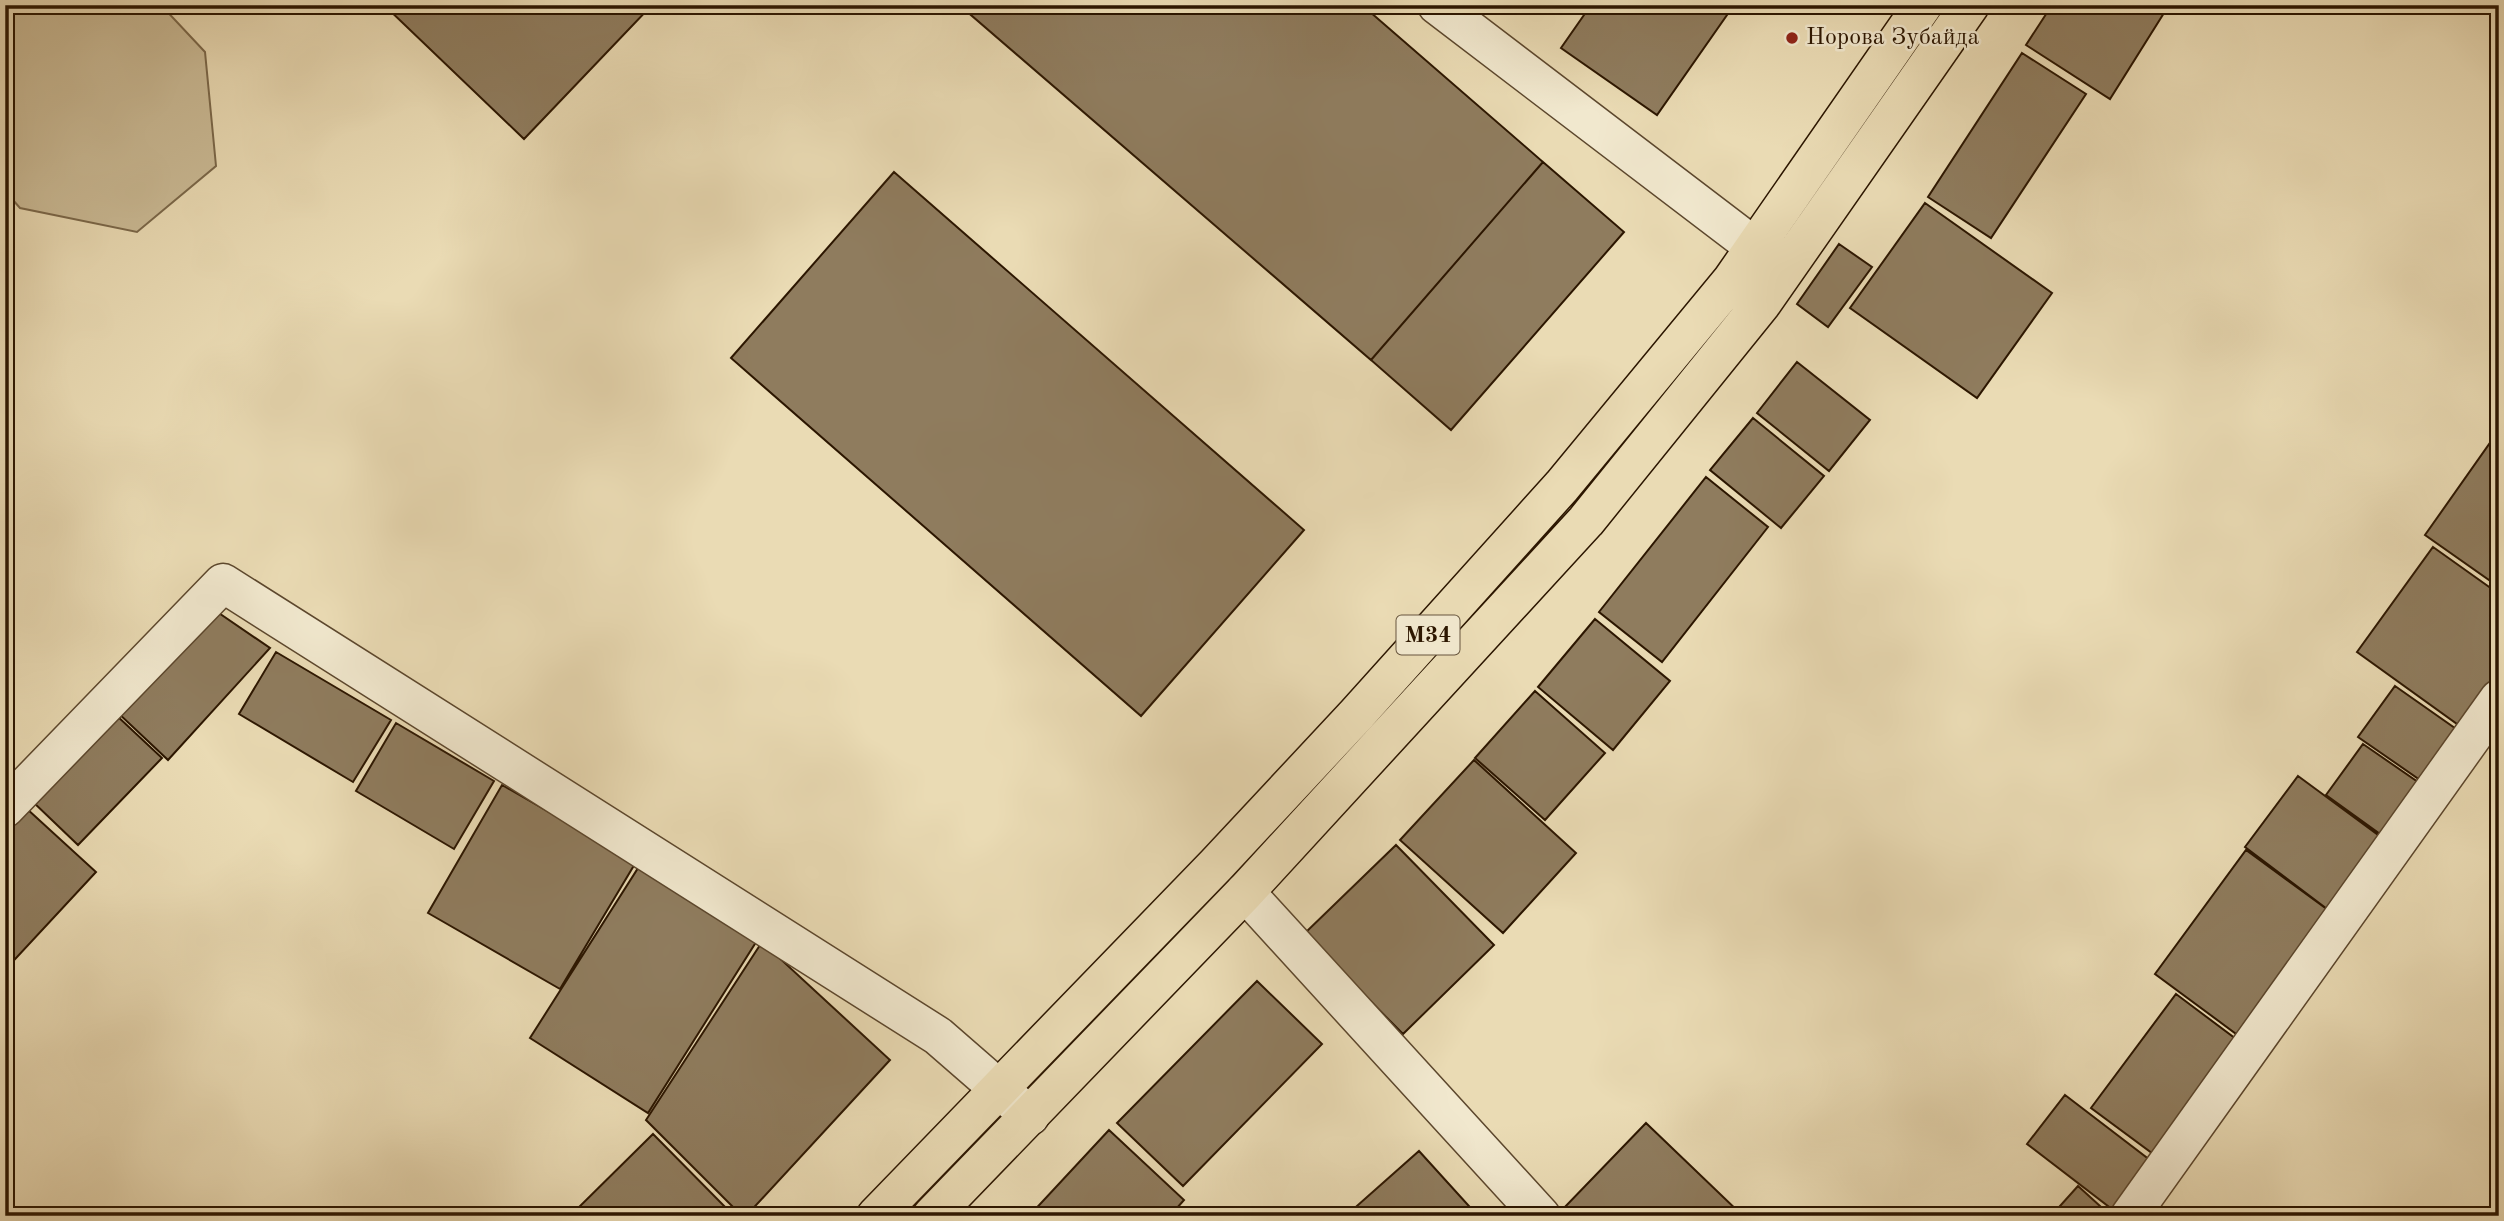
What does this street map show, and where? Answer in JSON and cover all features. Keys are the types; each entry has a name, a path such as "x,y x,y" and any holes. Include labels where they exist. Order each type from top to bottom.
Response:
{"main road":[{"name":"M34","path":"876,1216 1347,725 1562,486 1732,280 1923,5"},
{"name":"M34","path":"932,1216 1245,892 1586,521 1762,303 1970,5"}],"street":[{"path":"1437,5 1756,248"},
{"path":"5,808 223,583 938,1036 1030,1116"},
{"path":"2130,1216 2499,699"},
{"path":"1245,892 1541,1216"}],"shaded area":[{"path":"5,5 161,5 205,52 216,166 137,232 20,208 5,191"}],"building":[{"path":"384,5 652,5 524,139"},
{"path":"967,5 1362,5 1543,162 1371,360 964,9"},
{"path":"1591,5 1734,5 1657,115 1561,48"},
{"path":"2052,5 2169,5 2110,99 2026,45"},
{"path":"2022,53 2086,94 1991,238 1928,197"},
{"path":"1543,162 1624,232 1451,430 1371,360"},
{"path":"894,172 1304,530 1141,716 731,358"},
{"path":"1925,203 2052,293 1977,398 1850,308"},
{"path":"1839,244 1872,267 1828,327 1797,304"},
{"path":"1797,362 1870,420 1829,471 1757,413"},
{"path":"1753,418 1824,476 1781,528 1710,470"},
{"path":"2492,440 2499,445 2499,587 2425,535"},
{"path":"1706,477 1768,527 1662,662 1599,612"},
{"path":"2433,547 2499,594 2499,696 2471,734 2357,652"},
{"path":"213,609 270,648 168,760 117,712"},
{"path":"1595,619 1670,681 1613,750 1538,687"},
{"path":"276,652 391,720 353,782 239,714"},
{"path":"2395,686 2469,738 2433,789 2358,737"},
{"path":"1535,691 1605,753 1545,820 1475,758"},
{"path":"115,714 162,758 78,845 32,801"},
{"path":"396,723 494,781 454,849 356,791"},
{"path":"2363,744 2431,791 2394,844 2326,795"},
{"path":"1474,760 1576,853 1503,933 1400,840"},
{"path":"2298,776 2393,846 2339,918 2245,847"},
{"path":"502,785 636,862 560,989 428,913"},
{"path":"26,808 96,872 5,970 5,830"},
{"path":"1396,845 1494,945 1403,1034 1304,934"},
{"path":"2246,850 2339,918 2247,1042 2155,974"},
{"path":"640,865 758,939 648,1113 530,1038"},
{"path":"762,942 890,1060 746,1216 742,1216 646,1120"},
{"path":"1257,981 1322,1044 1183,1186 1117,1123"},
{"path":"2176,994 2244,1045 2160,1159 2091,1108"},
{"path":"2065,1095 2159,1167 2121,1216 2027,1144"},
{"path":"1646,1123 1743,1216 1566,1216 1561,1211"},
{"path":"1109,1130 1184,1200 1170,1216 1029,1216"},
{"path":"653,1134 734,1216 570,1216"},
{"path":"1419,1151 1478,1216 1352,1216 1349,1213"},
{"path":"2078,1186 2111,1216 2051,1216"}],"place":[{"name":"Норова Зубайда","path":"1792,38"}]}
